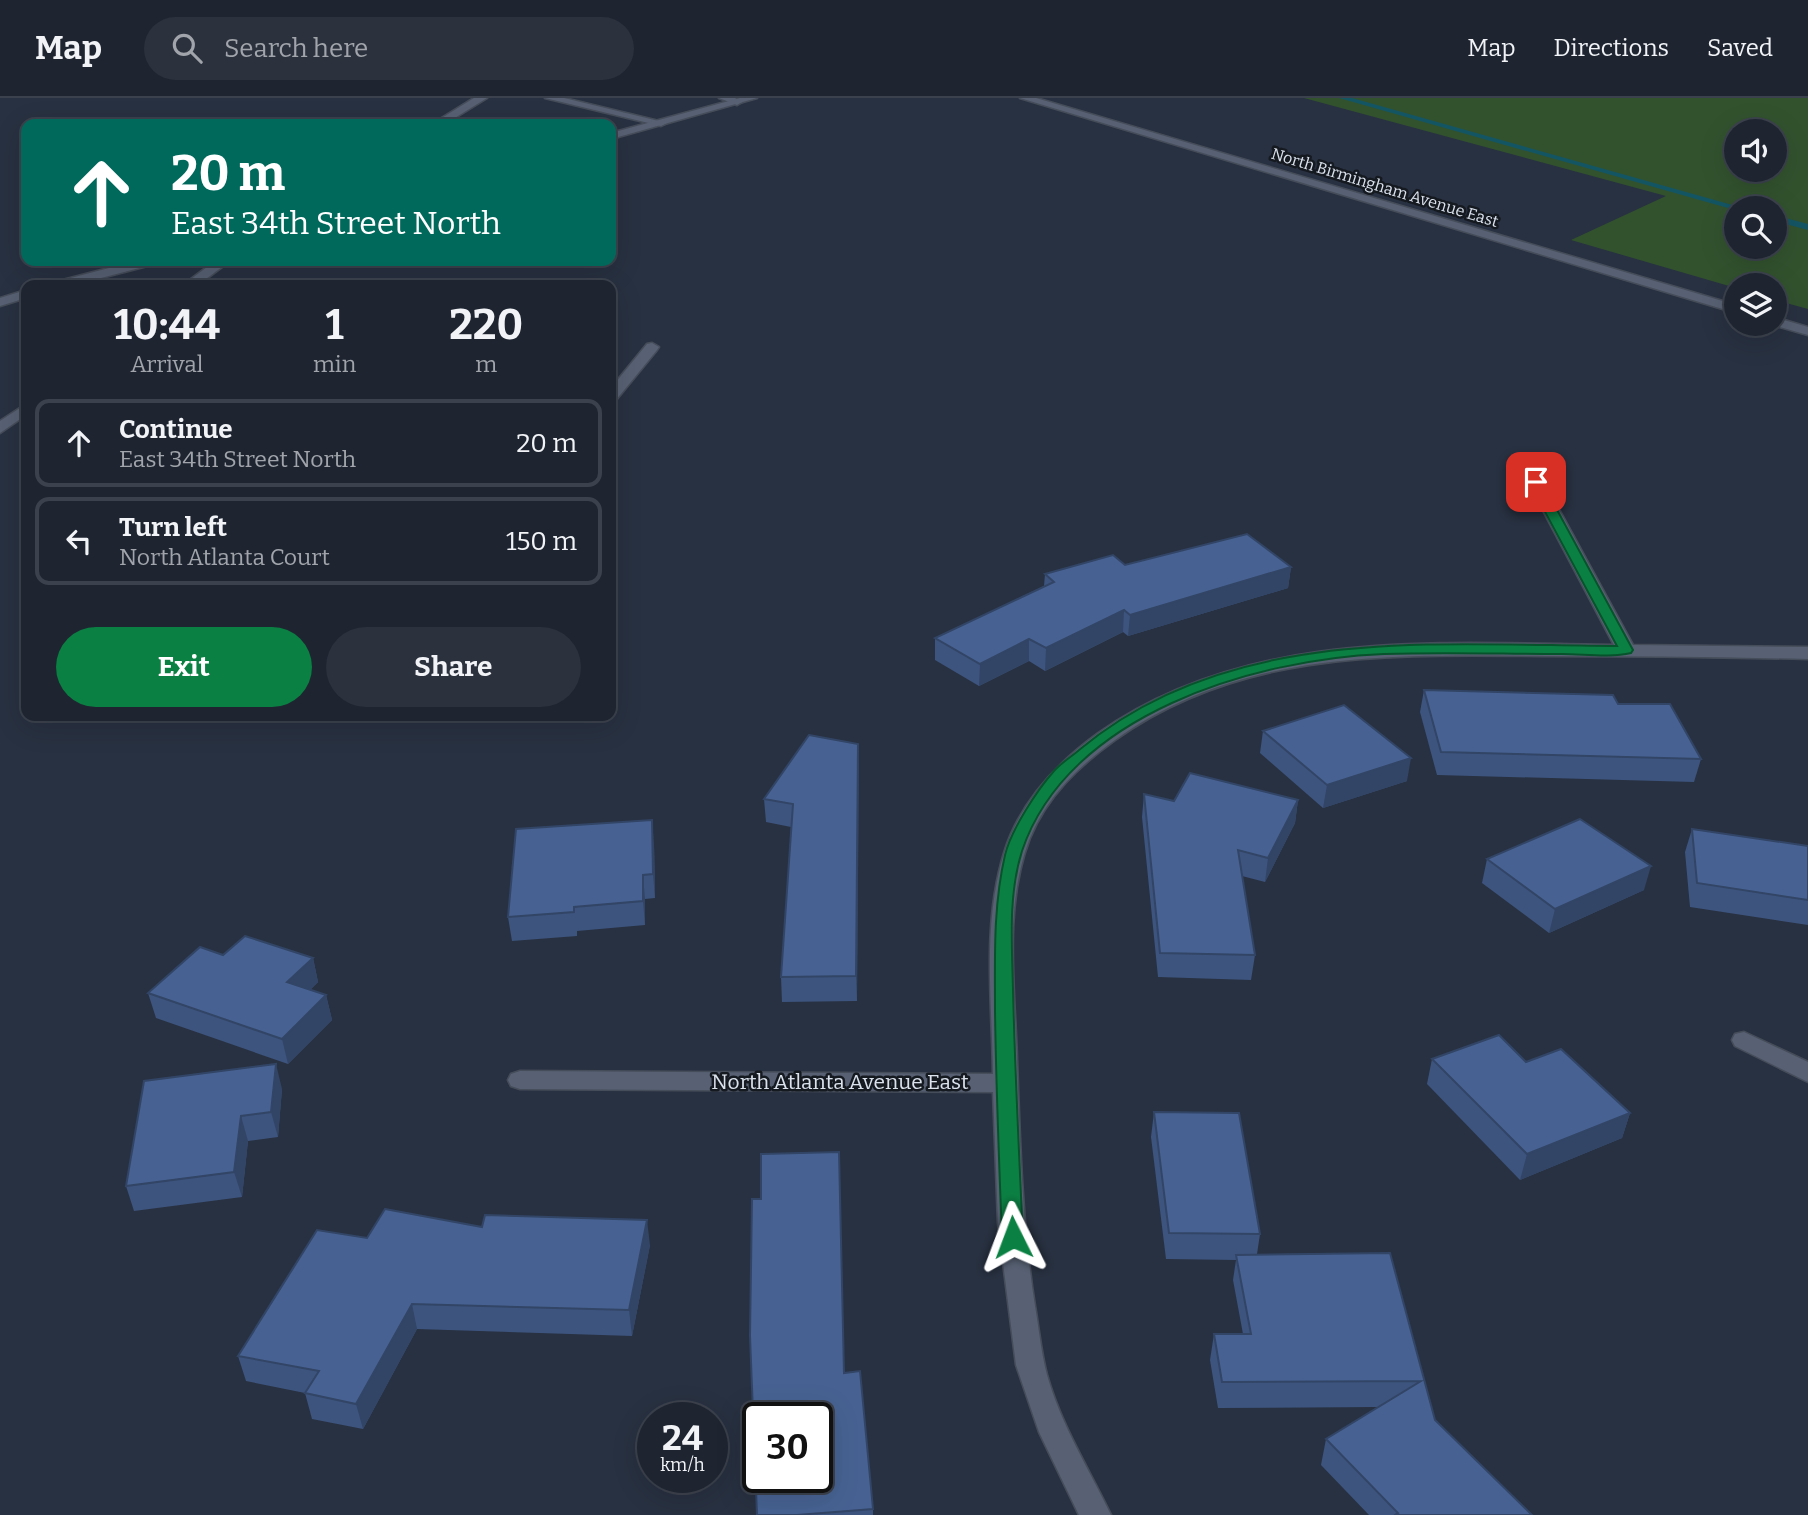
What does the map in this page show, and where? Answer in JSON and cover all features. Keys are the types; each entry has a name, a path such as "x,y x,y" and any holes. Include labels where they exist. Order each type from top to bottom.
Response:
{"street":[{"path":"446,119 482,98"},
{"path":"549,98 661,123"},
{"path":"724,98 737,102"},
{"path":"616,135 751,98"},
{"name":"North Birmingham Avenue East","path":"1025,98 1724,305"},
{"path":"601,110 631,102"},
{"path":"83,280 132,266"},
{"path":"197,280 216,266"},
{"path":"0,302 21,296"},
{"path":"1787,325 1808,331"},
{"path":"616,390 652,347"},
{"path":"0,428 21,412"},
{"path":"1536,482 1626,650"},
{"path":"1095,1515 1060,1447 1033,1377 1014,1263 1005,1083 1003,910 1014,851 1037,805 1060,774 1108,733 1149,708 1198,685 1242,671 1330,653 1385,650 1626,650 1808,653"},
{"path":"1744,1040 1808,1073"},
{"name":"North Atlanta Avenue East","path":"520,1080 1005,1083"}],"green space":[{"path":"1304,98 1808,98 1808,309 1787,303 1787,273 1724,273 1724,285 1571,240 1666,196"}],"building":[{"path":"1247,534 1291,567 1130,615 1124,610 1046,648 1029,639 980,664 935,638 1054,582 1045,574 1113,555 1125,565"},
{"path":"1424,690 1613,695 1618,704 1670,704 1701,759 1441,752"},
{"path":"1344,705 1411,758 1327,785 1263,731"},
{"path":"809,735 858,744 856,976 781,977 793,804 764,799"},
{"path":"1190,773 1298,800 1268,858 1238,850 1255,955 1160,953 1144,794 1174,801"},
{"path":"1580,819 1651,866 1555,909 1487,859"},
{"path":"652,820 653,874 643,875 643,901 574,907 574,912 508,917 516,829"},
{"path":"1692,829 1808,846 1808,900 1697,883"},
{"path":"245,936 313,958 287,982 326,995 282,1039 148,993 200,947 223,955"},
{"path":"1499,1035 1526,1062 1561,1049 1630,1113 1527,1154 1432,1059"},
{"path":"276,1064 271,1112 241,1116 234,1172 126,1186 144,1081"},
{"path":"1154,1112 1239,1113 1260,1234 1169,1233"},
{"path":"839,1152 844,1373 860,1371 873,1509 757,1515 756,1493 833,1493 833,1402 753,1402 750,1336 752,1199 761,1199 761,1154"},
{"path":"385,1209 482,1227 485,1215 647,1220 629,1310 412,1304 356,1404 305,1393 319,1371 238,1356 317,1230 367,1238"},
{"path":"1390,1253 1435,1420 1532,1515 1395,1515 1398,1513 1326,1439 1421,1381 1222,1382 1214,1334 1251,1334 1236,1255"}],"waterway":[{"path":"1343,98 1724,204"},
{"path":"1787,221 1808,227"}],"route":[{"path":"1013,1237 1005,1083 1003,910 1014,851 1037,805 1060,774 1108,733 1149,708 1198,685 1242,671 1330,653 1470,649 1626,650 1536,482"}]}
